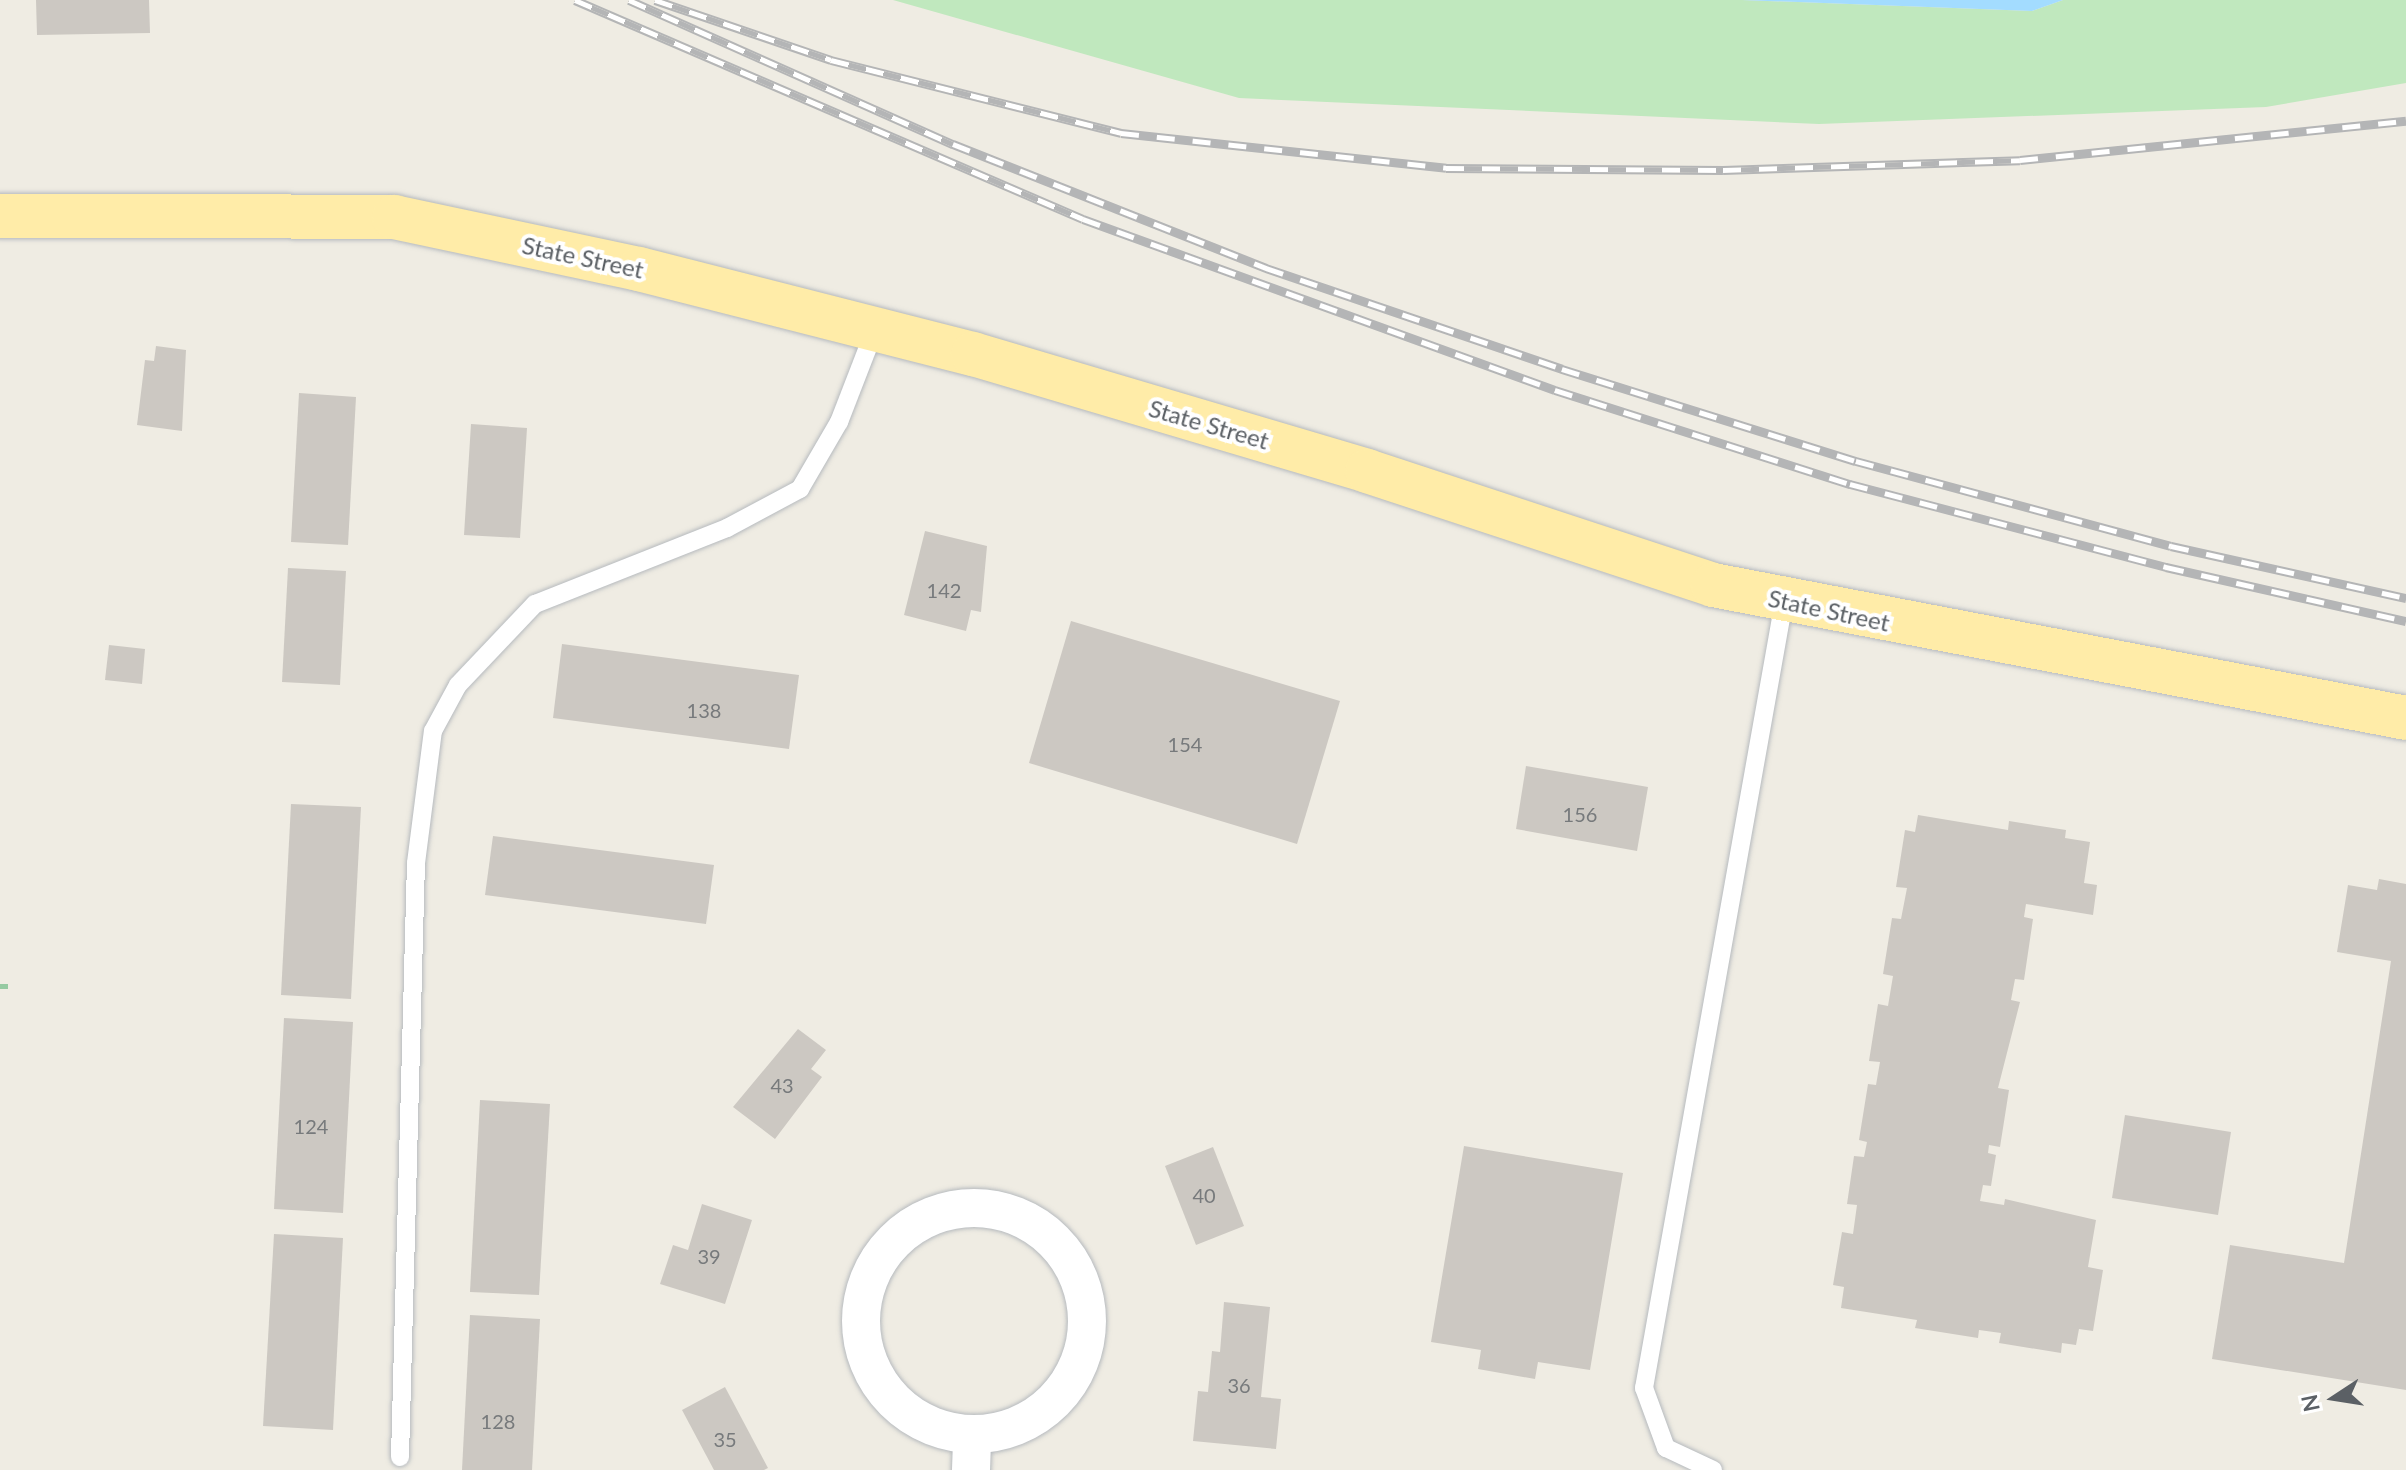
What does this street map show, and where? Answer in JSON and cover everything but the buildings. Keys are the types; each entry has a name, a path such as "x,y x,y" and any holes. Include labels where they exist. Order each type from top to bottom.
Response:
{"main road":[{"name":"State Street","path":"0,216 394,217 875,329 1367,471 1713,585 2406,718"}],"street":[{"path":"977,1206 1016,1214 1050,1235 1075,1266 1087,1304 1086,1344 1063,1391 972,1453 926,1423 880,1385 865,1353 860,1318 883,1251 920,1221 977,1206"}],"lane":[{"path":"400,1457 416,863 433,731 458,685 535,604 727,528 800,489 839,422 875,329"},
{"path":"1713,1470 1666,1448 1644,1388 1784,601"}],"path":[{"path":"0,986 10,986"}],"green space":[{"path":"893,0 1742,0 2032,11 2063,0 2406,0 2406,83 2266,107 1819,124 1239,98"}],"water":[{"path":"1742,0 2063,0 2032,11"}],"railway":[{"path":"575,0 1083,219 1555,390 1850,484 2166,567 2406,621"},
{"path":"629,0 953,144 1266,268 1562,369 1856,461 2171,546 2406,598"},
{"path":"655,0 831,60 1121,133 1446,168 1723,170 2020,160 2406,121"}]}
